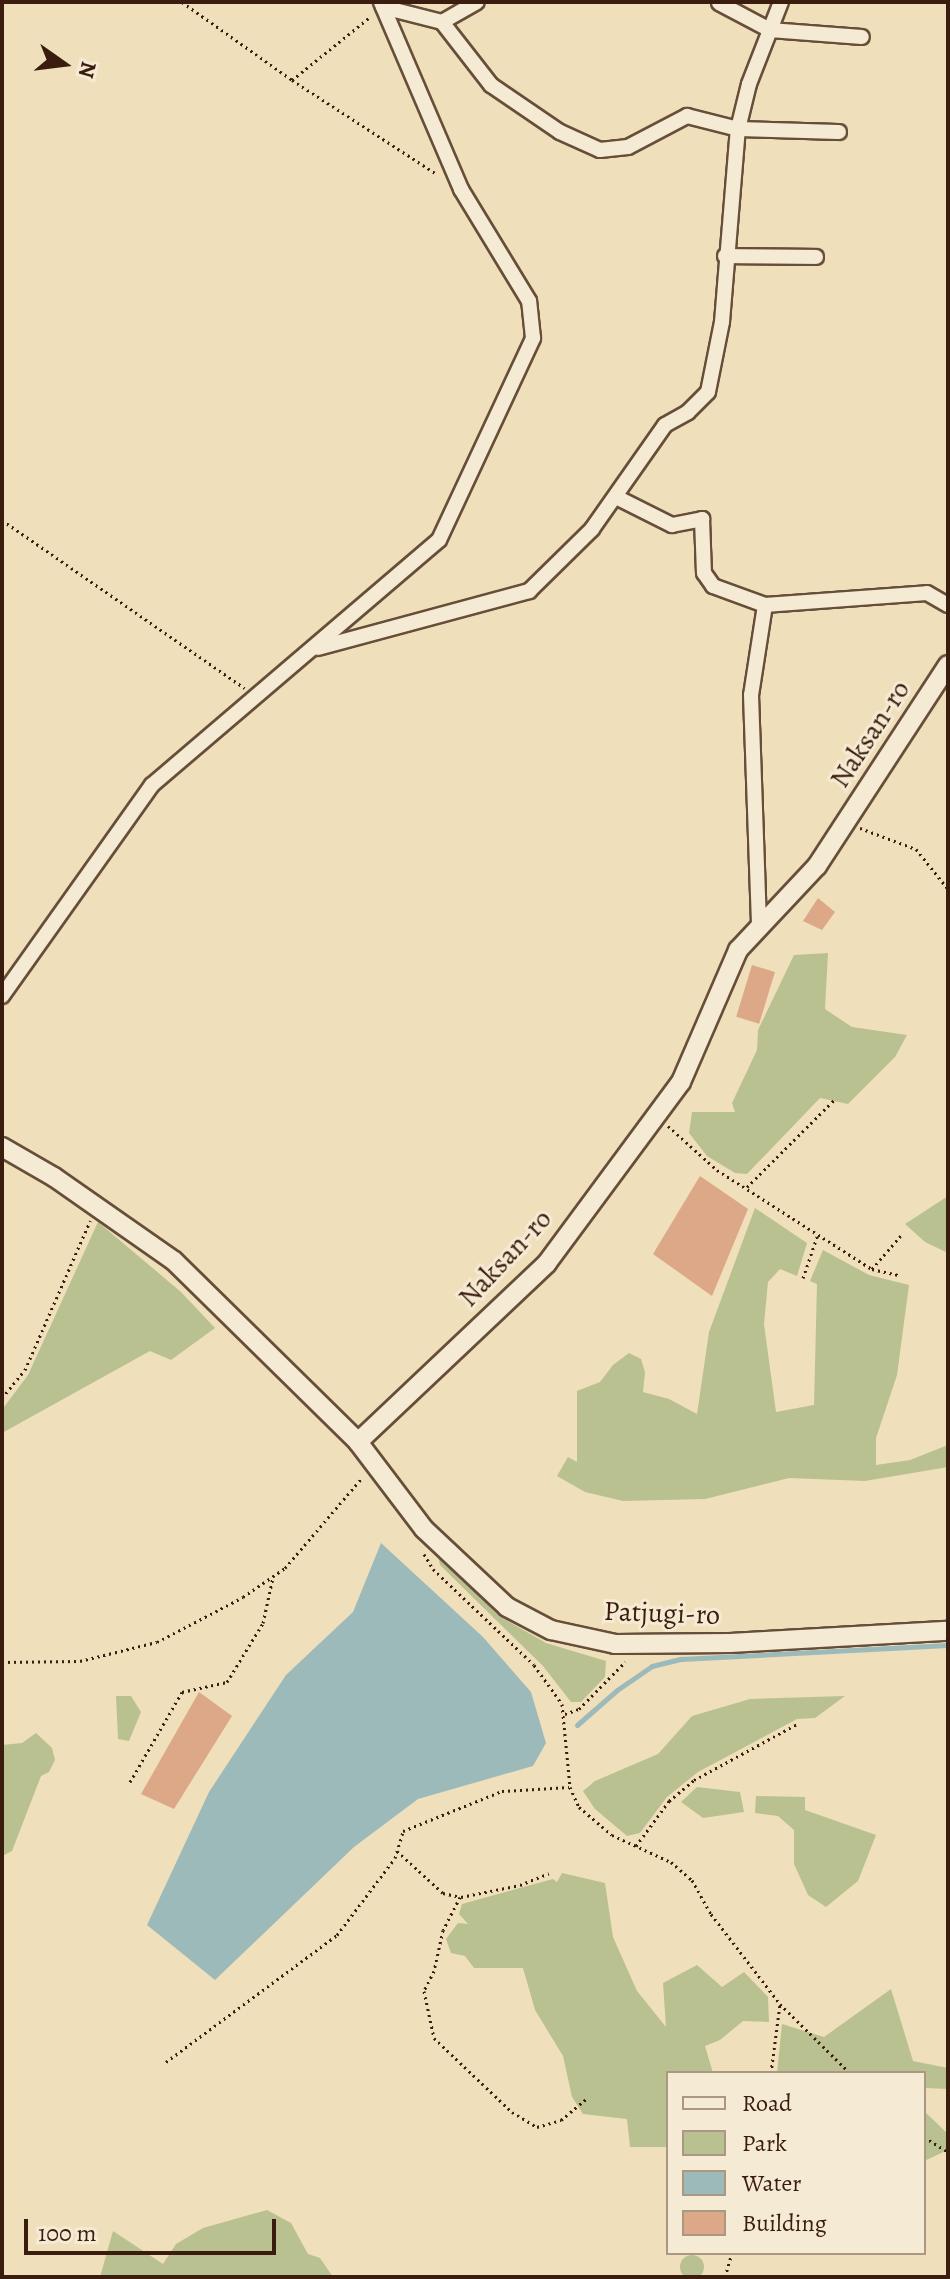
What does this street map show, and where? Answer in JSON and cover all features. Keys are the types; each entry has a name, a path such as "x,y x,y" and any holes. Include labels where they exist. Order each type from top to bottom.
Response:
{"street":[{"path":"442,22 477,2"},
{"path":"313,649 529,591 592,529 665,425 688,412 708,392 722,322 725,256 738,129 749,84 781,2"},
{"path":"719,3 770,30 862,37"},
{"path":"382,5 442,22 491,85 560,132 600,150 628,147 687,116 738,129 839,132"},
{"path":"2,996 152,785 439,540 533,338 529,301 461,189 382,5"},
{"path":"725,256 816,257"},
{"path":"616,497 672,525 702,519 704,573 713,586 765,605 927,593 948,605"},
{"path":"759,927 751,695 765,605"},
{"name":"Naksan-ro","path":"358,1442 547,1263 681,1082 738,950 817,866 948,665"},
{"path":"2,1147 54,1177 174,1261 358,1442"},
{"name":"Patjugi-ro","path":"358,1442 424,1529 507,1607 551,1630 615,1644 730,1643 948,1631"}],"path":[{"path":"182,2 292,80 461,189"},
{"path":"292,80 382,5"},
{"path":"2,520 257,697"},
{"path":"845,822 916,849 948,889"},
{"path":"746,1188 835,1099"},
{"path":"656,1115 717,1170 872,1269 898,1275"},
{"path":"2,1398 25,1370 97,1206"},
{"path":"872,1269 903,1233"},
{"path":"803,1278 818,1234"},
{"path":"2,1662 80,1661 157,1642 243,1597 285,1568 365,1474"},
{"path":"417,1541 433,1569 534,1665 562,1704 570,1787 579,1807 612,1835 671,1862 692,1880 711,1914 780,2004 848,2071"},
{"path":"130,1782 182,1692 227,1682 263,1623 273,1577"},
{"path":"563,1715 579,1709 611,1680 639,1644"},
{"path":"635,1847 669,1801 694,1780 799,1723"},
{"path":"166,2062 337,1935 397,1851 403,1831 502,1791 570,1787"},
{"path":"397,1851 443,1893 460,1897 520,1885 549,1873"},
{"path":"460,1897 443,1930 434,1971 424,1991 434,2038 512,2112 537,2127 561,2120 586,2099"},
{"path":"771,2071 780,2004"},
{"path":"926,2138 948,2152"},
{"path":"725,2277 731,2255"}],"green space":[{"path":"828,953 825,1009 852,1027 907,1035 895,1057 848,1104 820,1098 747,1174 735,1173 707,1156 689,1133 692,1112 735,1112 732,1103 757,1050 758,1030 794,955"},
{"path":"948,1196 948,1253 925,1242 905,1224"},
{"path":"755,1208 807,1243 797,1276 780,1269 768,1282 764,1324 776,1412 814,1405 817,1284 810,1281 823,1250 869,1275 909,1285 897,1375 876,1438 876,1465 910,1460 948,1445 948,1467 865,1481 789,1478 705,1499 623,1501 585,1492 557,1476 568,1457 577,1462 577,1391 600,1382 613,1365 629,1353 641,1359 645,1372 643,1392 669,1399 697,1414 709,1332"},
{"path":"98,1222 181,1292 215,1328 171,1360 150,1351 2,1433 2,1403 4,1407 28,1375"},
{"path":"437,1552 499,1616 546,1643 606,1661 605,1677 581,1702 571,1702 543,1666 440,1565"},
{"path":"116,1696 131,1696 141,1712 129,1741 118,1739"},
{"path":"845,1696 815,1718 797,1719 698,1772 667,1797 640,1833 627,1836 595,1809 583,1791 595,1781 658,1754 692,1716 750,1699"},
{"path":"36,1733 52,1748 55,1760 49,1772 41,1776 12,1851 2,1856 2,1745 22,1743"},
{"path":"697,1787 740,1792 744,1812 703,1818 681,1802"},
{"path":"756,1796 805,1797 805,1810 876,1835 858,1881 826,1907 808,1895 794,1864 794,1830 778,1816 755,1813"},
{"path":"562,1873 605,1883 613,1937 637,1991 666,2027 663,1983 697,1965 722,1987 744,1972 768,1997 769,2022 743,2021 720,2040 705,2046 712,2071 666,2071 666,2147 630,2147 627,2119 583,2114 572,2097 563,2056 535,2010 523,1968 474,1968 465,1956 451,1953 446,1939 458,1923 468,1924 459,1914 462,1904 553,1879 557,1882"},
{"path":"891,1989 913,2061 948,2068 948,2089 926,2088 926,2071 777,2071 782,2024 824,2037"},
{"path":"926,2113 948,2134 948,2150 926,2160"},
{"path":"267,2210 291,2223 308,2254 320,2258 333,2277 100,2277 113,2231 163,2264 176,2244 203,2228"},
{"path":"692,2255 700,2259 704,2267 700,2275 692,2279 684,2275 680,2267 684,2259"}],"water":[{"path":"381,1543 483,1637 531,1692 546,1743 533,1766 418,1799 354,1847 215,1980 147,1925 209,1792 286,1675 353,1612"}],"building":[{"path":"818,898 835,912 822,930 803,921"},
{"path":"752,965 775,972 759,1024 736,1017"},
{"path":"700,1176 748,1209 712,1296 653,1254"},
{"path":"199,1692 232,1716 174,1809 141,1794"}],"waterway":[{"path":"577,1725 617,1690 652,1666 681,1659 948,1645"}]}
